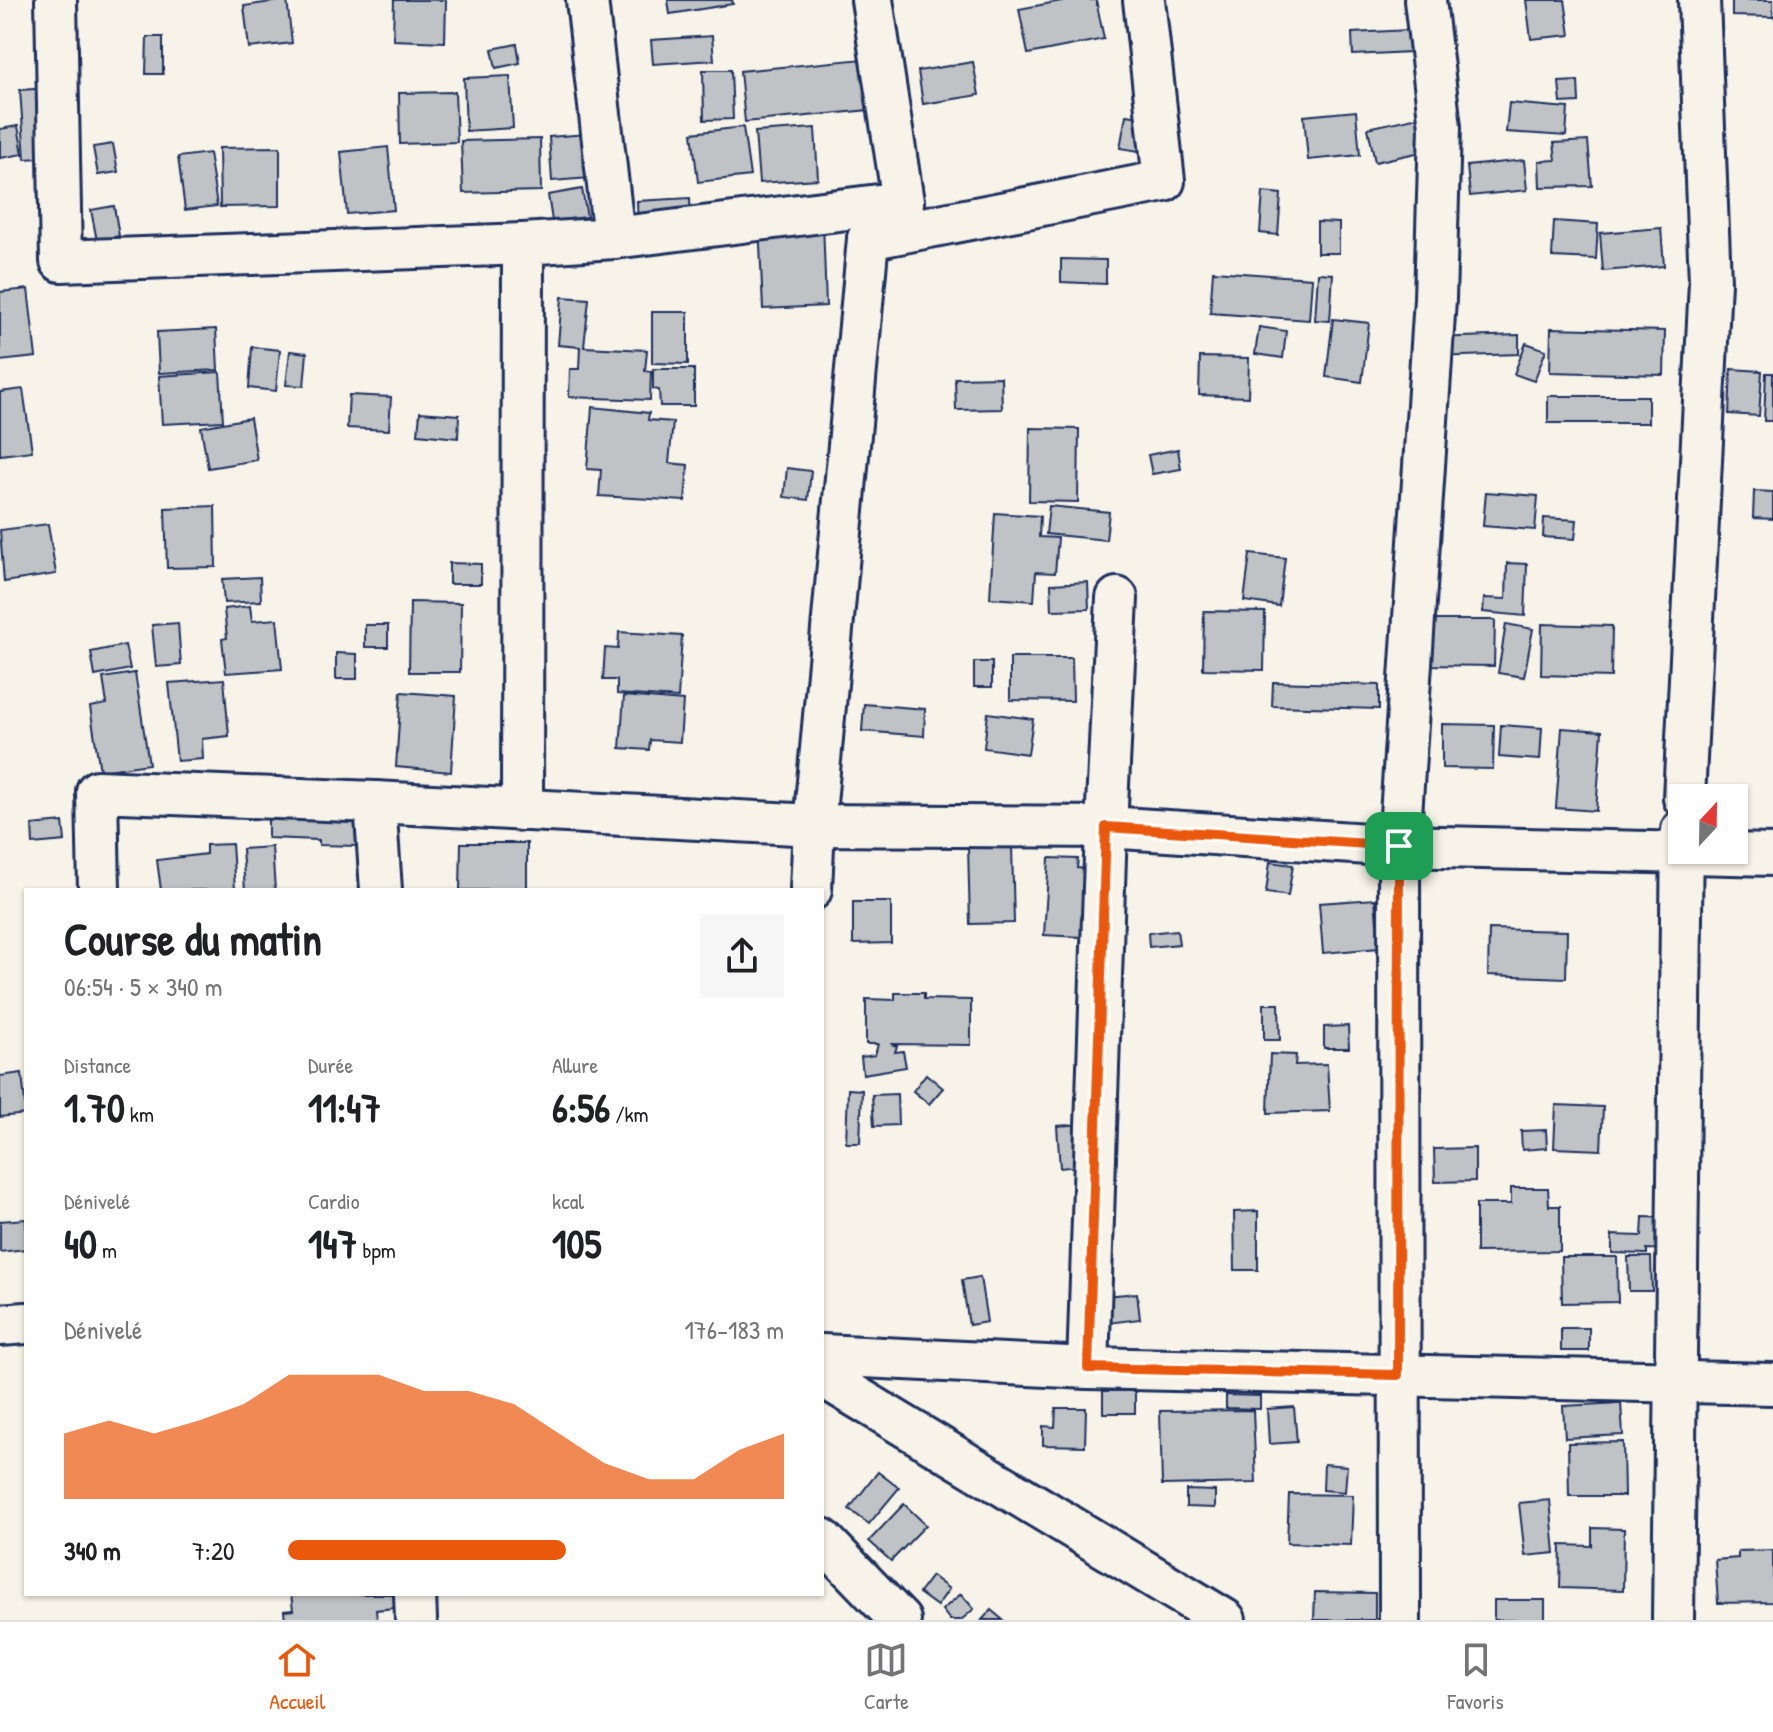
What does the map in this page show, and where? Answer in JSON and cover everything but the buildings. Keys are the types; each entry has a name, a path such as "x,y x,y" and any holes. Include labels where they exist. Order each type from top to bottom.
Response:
{"street":[{"path":"56,0 61,261 614,238 903,202"},
{"path":"587,0 614,238"},
{"path":"872,0 903,202"},
{"path":"868,239 1164,181 1144,0"},
{"path":"1400,1620 1399,846 1436,268 1440,127 1425,0"},
{"path":"1685,784 1710,282 1699,0"},
{"path":"811,888 814,825 868,239 903,202"},
{"path":"522,810 523,244"},
{"path":"1088,1368 1117,598"},
{"path":"99,888 97,791 814,825 1106,827 1399,846 1668,841"},
{"path":"375,802 381,888"},
{"path":"1748,851 1773,855"},
{"path":"1673,1620 1682,864"},
{"path":"0,1325 24,1323"},
{"path":"824,1355 1088,1368 1773,1384"},
{"path":"824,1377 1225,1620"},
{"path":"824,1541 900,1620"},
{"path":"415,1596 416,1620"}],"route":[{"path":"1106,827 1399,846 1398,1375 1088,1368 1106,827"}]}
